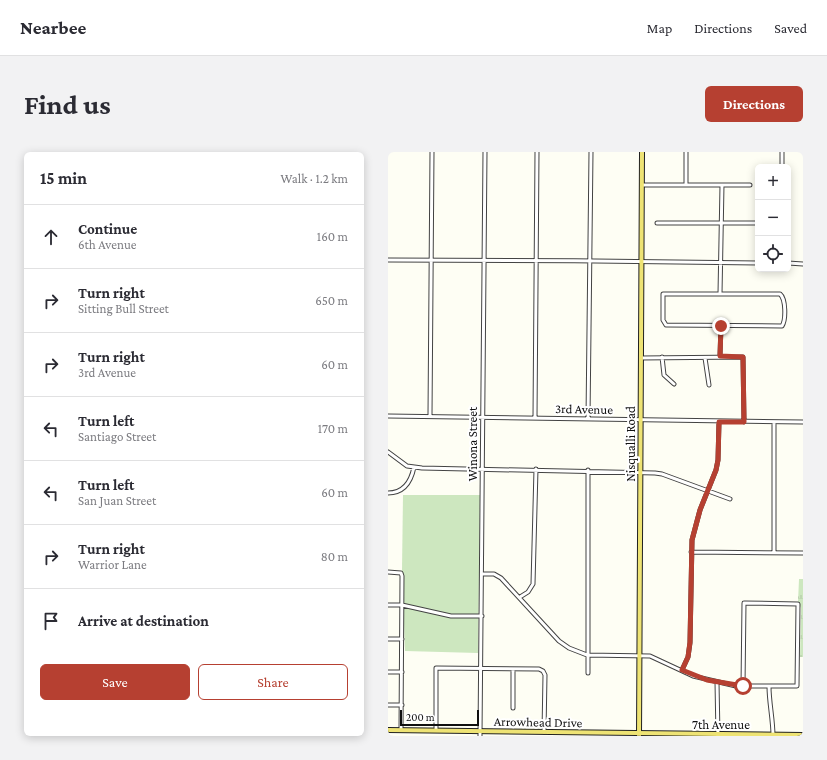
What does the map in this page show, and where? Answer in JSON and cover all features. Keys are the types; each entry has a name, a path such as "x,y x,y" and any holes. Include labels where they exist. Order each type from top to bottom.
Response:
{"main road":[{"name":"Nisqualli Road","path":"639,735 642,152"},
{"name":"Arrowhead Drive","path":"388,730 639,735"},
{"name":"7th Avenue","path":"639,735 803,735"}],"street":[{"path":"430,416 432,152"},
{"name":"Winona Street","path":"480,736 484,152"},
{"path":"534,418 537,152"},
{"path":"588,419 592,152"},
{"path":"686,152 686,185"},
{"path":"782,152 782,164"},
{"path":"642,185 750,185"},
{"path":"720,294 722,185"},
{"path":"657,223 755,223"},
{"path":"388,260 483,261 535,259 755,263"},
{"path":"791,263 803,264"},
{"path":"663,294 720,294 780,294 784,299 783,325 721,326 664,324 663,294"},
{"path":"720,356 721,326"},
{"path":"641,358 705,358 720,356 743,357 744,422"},
{"path":"662,357 664,375 674,384"},
{"path":"705,358 709,385"},
{"name":"3rd Avenue","path":"388,416 719,422 803,422"},
{"path":"682,670 688,657 690,642 691,552 696,524 718,460 719,422"},
{"path":"774,422 774,552"},
{"path":"388,452 407,466 414,467 588,470 662,474 730,499"},
{"path":"388,493 403,489 409,482 414,467"},
{"path":"520,597 528,592 533,584 536,469"},
{"path":"588,470 588,673"},
{"path":"691,552 803,553"},
{"path":"388,572 401,573 401,730"},
{"path":"482,574 494,574 501,578 559,641 569,648 587,655 650,656 693,676 743,686 797,686 798,604 744,603 743,686"},
{"path":"388,605 402,605 445,615 482,616"},
{"path":"388,639 402,639"},
{"path":"436,730 436,668 539,669 543,671 545,675 544,732"},
{"path":"512,708 513,669"},
{"path":"388,672 402,672"},
{"path":"718,682 718,735"},
{"path":"769,686 769,705 773,722 773,735"},
{"path":"388,705 402,705"}],"green space":[{"path":"403,495 480,495 478,653 405,651 402,570"},
{"path":"799,579 803,579 803,657 800,657 801,608 798,602"}],"route":[{"path":"721,326 720,356 743,357 742,393 744,422 719,422 718,460 716,470 700,510 692,540 690,642 688,657 682,670 693,676 707,680 743,686"}]}
